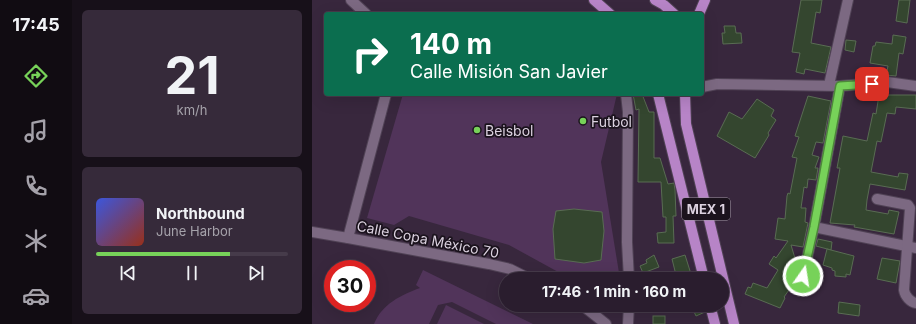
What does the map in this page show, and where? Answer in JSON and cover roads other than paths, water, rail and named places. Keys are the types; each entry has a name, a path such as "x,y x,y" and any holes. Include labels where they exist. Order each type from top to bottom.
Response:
{"main road":[{"path":"594,0 608,12"},
{"path":"699,12 702,1"},
{"path":"661,5 671,12"},
{"name":"MEX 1","path":"658,96 702,272"},
{"name":"MEX 1","path":"685,96 686,124 734,324"},
{"path":"712,312 715,324"}],"street":[{"path":"351,0 364,12"},
{"path":"829,85 848,0"},
{"path":"704,87 717,84 840,86 888,82 916,86"},
{"path":"803,276 814,227 840,86"},
{"name":"Calle Copa México 70","path":"385,96 348,238 489,264 514,272"},
{"path":"626,96 628,112 627,242 629,272"},
{"path":"876,199 910,206 911,247 904,294 913,303 916,303"},
{"path":"814,227 911,247"},
{"path":"312,232 348,238"},
{"path":"591,312 606,324"},
{"path":"628,324 629,312"}],"place":[{"name":"Futbol","path":"583,121"},
{"name":"Beisbol","path":"477,130"}]}
